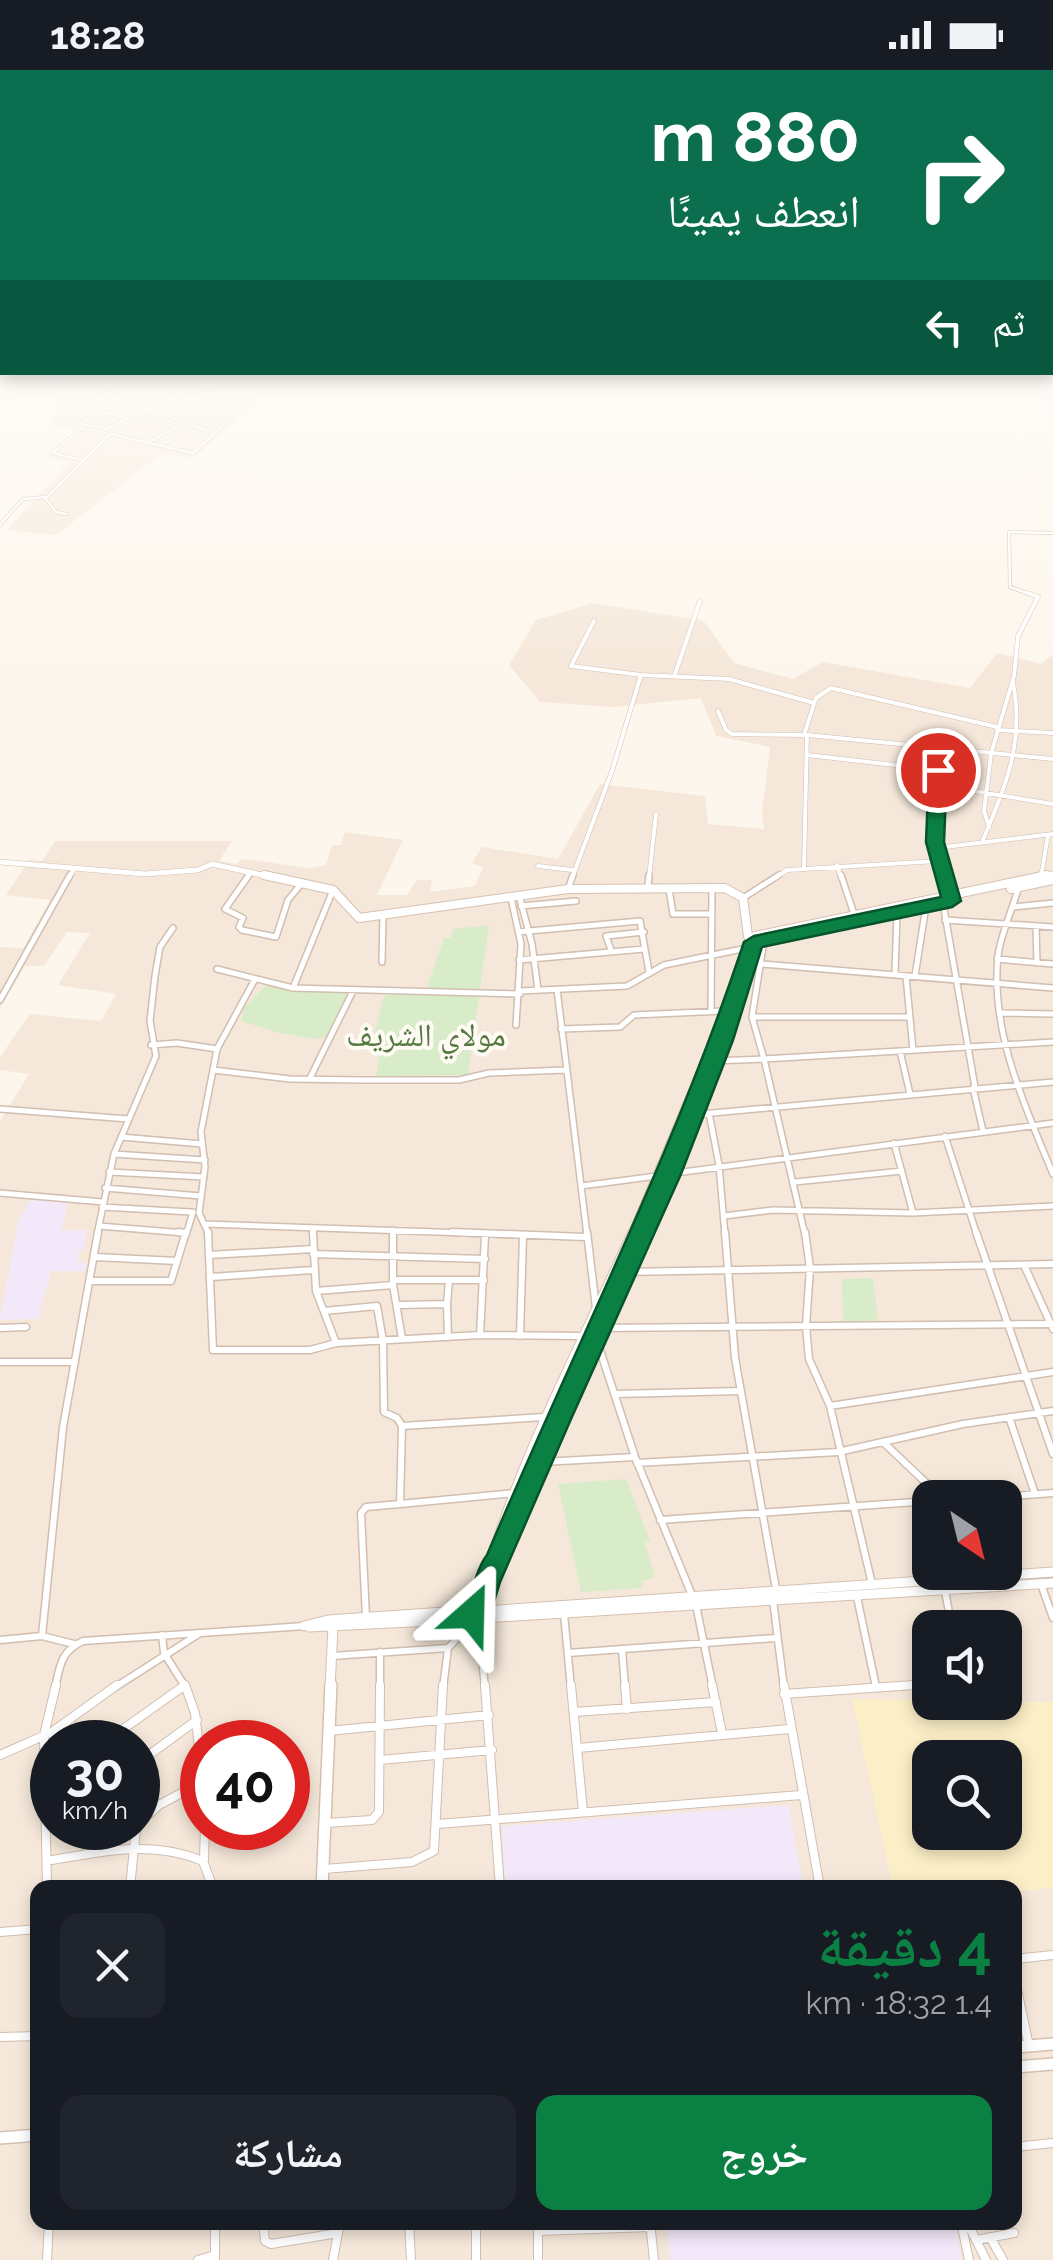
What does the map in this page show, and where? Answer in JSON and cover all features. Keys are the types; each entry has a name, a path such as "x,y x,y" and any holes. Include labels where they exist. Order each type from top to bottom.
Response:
{"street":[{"path":"0,526 22,499 45,498 68,474"},
{"path":"45,498 56,512 66,514"},
{"path":"989,827 984,811 991,754 1012,680 1018,636 1038,597 1009,585 1009,532 1053,533"},
{"path":"674,674 700,602"},
{"path":"594,621 572,666 641,675 729,679 814,703"},
{"path":"568,889 612,770 641,675"},
{"path":"982,842 1003,794 1020,732 1020,712 1012,680"},
{"path":"804,868 806,735 814,703 825,689 834,688 997,729 1053,733"},
{"path":"718,711 728,733 806,735 1053,759"},
{"path":"940,748 936,848 948,900 945,920 984,1131"},
{"path":"806,755 938,770"},
{"path":"937,785 1053,804"},
{"path":"648,886 656,814"},
{"path":"936,848 1051,835 1041,876"},
{"path":"743,898 765,887 778,874 804,868 938,860"},
{"path":"0,862 144,875 202,871 212,864 333,890 356,917 482,904 514,895 568,889 712,886 734,890 743,898 762,964 752,1017 802,1211 810,1268 806,1326 811,1366 830,1406 872,1584"},
{"path":"837,865 854,914"},
{"path":"538,866 572,870"},
{"path":"0,1000 74,869"},
{"path":"251,872 224,909 242,917 242,930 276,937 288,900 302,882"},
{"path":"1018,885 1041,876 1053,877"},
{"path":"753,940 1053,877"},
{"path":"1018,885 997,959 997,984 1019,1085 1053,1174"},
{"path":"669,886 673,914 710,914"},
{"path":"710,1011 712,886"},
{"path":"293,988 333,890"},
{"path":"514,895 529,930 538,990"},
{"path":"514,895 520,992 516,1025"},
{"path":"217,969 293,988 353,991 520,992 627,986 649,972 753,940 854,914 948,900"},
{"path":"521,906 576,901"},
{"path":"1013,907 1053,903"},
{"path":"915,976 926,906"},
{"path":"895,974 897,912"},
{"path":"382,962 383,915"},
{"path":"945,920 1053,927"},
{"path":"518,932 641,921 649,972"},
{"path":"616,922 618,934"},
{"path":"1036,926 1037,962"},
{"path":"42,1636 64,1427 102,1204 120,1137 156,1056 152,1045 156,966 160,947 173,928"},
{"path":"611,951 606,936 644,932"},
{"path":"488,1576 497,1564 714,1061 724,1011 753,940"},
{"path":"664,1175 753,940"},
{"path":"519,960 644,949"},
{"path":"997,959 1053,964"},
{"path":"762,964 1053,988"},
{"path":"906,976 913,1050"},
{"path":"90,1281 170,1281 201,1196 206,1160 202,1144 217,1049 254,981"},
{"path":"557,988 596,1313"},
{"path":"310,1080 353,991"},
{"path":"561,1029 620,1027 634,1016 724,1011"},
{"path":"1002,1012 1053,1014"},
{"path":"752,1017 910,1017"},
{"path":"714,1061 1053,1042"},
{"path":"152,1045 177,1043 217,1049"},
{"path":"900,1051 910,1094"},
{"path":"213,1070 310,1080 459,1080 488,1073 565,1070"},
{"path":"691,1115 1053,1082"},
{"path":"0,1109 128,1118"},
{"path":"709,1113 720,1167 740,1390 776,1588 772,1601 775,1638 788,1729 818,1880"},
{"path":"581,1186 1053,1122"},
{"path":"945,1136 1005,1324 1053,1454"},
{"path":"120,1137 202,1144"},
{"path":"894,1144 913,1213"},
{"path":"114,1154 206,1160"},
{"path":"795,1182 902,1171"},
{"path":"109,1172 204,1177"},
{"path":"105,1188 201,1196"},
{"path":"0,1202 2,1194 196,1212 205,1224 215,1352 310,1350 336,1343 480,1335 585,1336 732,1326 1052,1326 1024,1265"},
{"path":"724,1216 773,1210 913,1213 1053,1206"},
{"path":"205,1224 585,1237"},
{"path":"99,1226 185,1233"},
{"path":"313,1228 316,1290 336,1343"},
{"path":"393,1230 394,1282 402,1339"},
{"path":"480,1335 486,1235"},
{"path":"520,1336 523,1236"},
{"path":"208,1255 313,1252 484,1259"},
{"path":"94,1257 177,1261"},
{"path":"621,1272 1053,1264"},
{"path":"211,1277 314,1270"},
{"path":"500,1880 490,1715 478,1615 515,1493 596,1313 621,1272"},
{"path":"448,1280 448,1337"},
{"path":"316,1290 394,1282 484,1280"},
{"path":"398,1304 448,1304"},
{"path":"324,1311 376,1305 382,1341 384,1412 398,1418 402,1426 400,1504"},
{"path":"0,1328 26,1326"},
{"path":"598,1333 636,1460 694,1600 722,1733"},
{"path":"0,1362 75,1362"},
{"path":"830,1406 1053,1372"},
{"path":"616,1394 740,1390"},
{"path":"539,1462 838,1452 1053,1411"},
{"path":"402,1426 548,1417"},
{"path":"1009,1418 1035,1494"},
{"path":"884,1442 923,1480"},
{"path":"1022,1495 1053,1492"},
{"path":"366,1617 360,1513 366,1508 515,1493"},
{"path":"660,1520 912,1502"},
{"path":"1022,1573 1053,1572"},
{"path":"322,1869 420,1860 436,1848 440,1719 448,1648 478,1615 564,1614 776,1588 912,1581"},
{"path":"0,1640 42,1636 74,1644 304,1626 366,1617 478,1615 694,1600 857,1597 1047,1583 1053,1618"},
{"path":"945,1591 949,1610"},
{"path":"857,1597 876,1687"},
{"path":"564,1614 583,1812"},
{"path":"304,1626 333,1627 404,1618"},
{"path":"322,1880 333,1627"},
{"path":"66,1720 164,1653 204,1632"},
{"path":"162,1635 164,1653 185,1685 196,1720"},
{"path":"568,1652 775,1638"},
{"path":"48,1720 62,1658 74,1644"},
{"path":"332,1656 448,1648"},
{"path":"622,1649 627,1709"},
{"path":"324,1823 366,1821 376,1816 382,1725 380,1652"},
{"path":"136,1720 185,1685"},
{"path":"784,1694 912,1685"},
{"path":"574,1712 716,1702"},
{"path":"329,1731 490,1715"},
{"path":"578,1748 788,1729"},
{"path":"0,1755 30,1745"},
{"path":"380,1760 492,1750"},
{"path":"438,1824 802,1795"},
{"path":"160,1849 181,1849 204,1861"},
{"path":"47,1880 49,1850"},
{"path":"48,1861 119,1850"},
{"path":"130,1880 132,1850"},
{"path":"204,1850 210,1880"},
{"path":"0,1932 30,1930"},
{"path":"1022,1958 1053,1955"},
{"path":"0,2037 30,2036"},
{"path":"1022,2046 1053,2044"},
{"path":"1022,2066 1053,2064"},
{"path":"0,2138 30,2136"},
{"path":"1022,2146 1053,2143"},
{"path":"48,2260 49,2230"},
{"path":"198,2260 215,2257 216,2230"},
{"path":"264,2230 270,2244 330,2230"},
{"path":"333,2260 339,2230"},
{"path":"409,2230 410,2260"},
{"path":"476,2230 476,2260"},
{"path":"538,2230 538,2260"},
{"path":"651,2230 654,2260"},
{"path":"965,2230 969,2260"},
{"path":"969,2230 986,2260"},
{"path":"976,2240 1014,2233"},
{"path":"990,2237 1003,2260"}],"shaded area":[{"path":"58,474 135,474 56,535 7,530"},
{"path":"593,603 704,621 734,663 793,679 823,662 970,688 997,653 1041,664 1053,654 1053,2260 0,2260 0,1121 29,1074 0,1070 0,1057 30,1014 101,1021 116,994 58,985 90,933 67,932 44,966 25,966 0,1008 0,947 23,948 50,900 6,895 30,859 42,861 55,841 232,841 219,861 237,864 242,859 310,868 326,865 332,845 341,845 345,832 403,840 377,895 407,895 417,880 432,880 430,892 475,886 483,867 472,863 482,847 558,859 600,784 705,796 708,824 764,829 762,811 770,747 716,736 701,698 614,707 540,702 509,665 536,620"},
{"path":"30,1200 68,1203 61,1230 86,1230 84,1250 79,1250 78,1261 86,1264 85,1271 51,1271 38,1319 0,1320 18,1222"},
{"path":"789,1805 802,1880 505,1880 502,1826"},
{"path":"668,2230 956,2230 962,2260 670,2260"}],"green space":[{"name":"مولاي الشريف","path":"489,925 468,1075 376,1076 379,1059 373,1038 384,996 426,990 444,938 451,938 453,929"},
{"path":"266,985 341,991 349,996 328,1037 314,1039 241,1021 244,1008"},
{"path":"873,1278 878,1321 843,1322 842,1279"},
{"path":"626,1479 650,1541 645,1543 655,1577 641,1581 642,1588 581,1592 558,1484"}],"sand":[{"path":"852,1699 912,1700 912,1720 1022,1720 1022,1702 1053,1702 1053,1888 1022,1890 1022,1880 891,1880"}],"route":[{"path":"471,1614 479,1608 488,1576 497,1564 669,1174 722,1040 754,942 952,901 935,842 938,770"}]}
